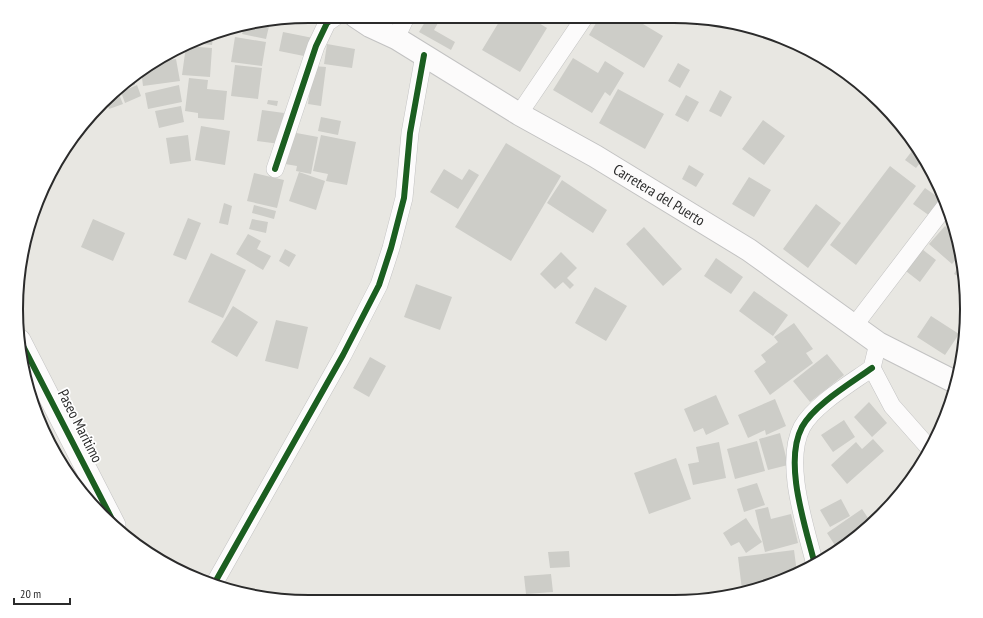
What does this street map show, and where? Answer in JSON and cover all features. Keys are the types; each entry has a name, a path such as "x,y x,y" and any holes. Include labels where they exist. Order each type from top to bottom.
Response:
{"main road":[{"name":"Carretera del Puerto","path":"366,23 396,38 519,114 595,156 749,250 878,343 951,380"}],"street":[{"path":"275,169 316,46 327,23"},
{"path":"396,38 403,23"},
{"path":"519,114 581,23"},
{"path":"216,580 343,355 379,285 391,248 404,198 410,133 424,55"},
{"path":"854,326 942,210"},
{"path":"812,559 797,494 794,456 802,428 824,402 872,368 878,343"},
{"name":"Paseo Marítimo","path":"26,351 109,513"},
{"path":"872,368 892,406 926,444"}],"building":[{"path":"424,23 438,23 434,30 455,42 451,50 419,32"},
{"path":"498,23 539,23 547,28 520,72 482,50"},
{"path":"596,23 641,23 663,36 644,68 589,35"},
{"path":"269,25 266,39 242,34 243,31"},
{"path":"283,32 313,38 309,57 279,51"},
{"path":"235,37 266,42 262,66 231,62"},
{"path":"213,40 212,45 202,44"},
{"path":"327,44 355,49 352,68 324,64"},
{"path":"196,47 212,48 210,77 182,75 185,51"},
{"path":"573,58 598,73 605,61 624,73 610,96 605,92 592,113 553,90"},
{"path":"176,59 180,81 143,86 142,77 168,60"},
{"path":"678,63 690,70 680,88 668,81"},
{"path":"235,65 262,68 258,99 231,96"},
{"path":"313,66 326,67 321,106 308,104"},
{"path":"189,78 208,80 207,89 227,91 224,120 198,118 198,113 185,111"},
{"path":"137,85 141,96 125,103 121,93"},
{"path":"179,85 182,102 148,109 145,93"},
{"path":"618,89 664,114 645,149 599,123"},
{"path":"720,90 732,97 721,117 709,111"},
{"path":"119,95 123,104 109,109 108,106"},
{"path":"686,95 699,102 688,122 675,115"},
{"path":"268,100 278,101 277,106 267,104"},
{"path":"181,106 184,122 159,128 155,111"},
{"path":"262,110 284,113 280,144 257,141"},
{"path":"321,117 341,121 338,135 318,131"},
{"path":"763,120 785,136 764,165 742,149"},
{"path":"201,126 230,131 225,165 195,160"},
{"path":"291,132 318,137 311,174 296,171 297,166 285,164"},
{"path":"188,135 191,161 170,164 166,138"},
{"path":"321,135 356,142 347,185 326,181 328,174 313,171"},
{"path":"506,143 561,176 511,261 455,227"},
{"path":"912,151 920,163 916,168 905,160"},
{"path":"689,165 704,174 696,187 682,179"},
{"path":"890,166 916,186 856,265 830,245"},
{"path":"444,169 462,180 469,169 479,175 458,209 430,192"},
{"path":"299,172 325,181 316,210 289,201"},
{"path":"254,173 284,180 277,208 247,201"},
{"path":"749,177 771,190 754,217 732,204"},
{"path":"562,180 607,210 593,233 547,203"},
{"path":"925,188 936,196 939,203 930,216 913,204"},
{"path":"224,203 232,206 228,225 219,223"},
{"path":"816,204 841,223 808,268 783,249"},
{"path":"254,205 276,211 274,219 252,213"},
{"path":"188,218 201,223 186,260 173,255"},
{"path":"93,219 125,233 113,261 81,247"},
{"path":"252,219 268,222 266,233 249,229"},
{"path":"945,226 948,229 956,260 952,264 929,244"},
{"path":"644,227 682,269 663,286 626,244"},
{"path":"248,234 261,241 257,249 271,256 263,270 236,254"},
{"path":"918,246 936,260 920,282 902,268"},
{"path":"285,249 296,255 289,267 279,261"},
{"path":"561,252 577,268 567,278 574,285 570,289 563,282 555,289 540,274"},
{"path":"211,253 246,270 223,318 188,302"},
{"path":"716,258 743,277 731,294 704,276"},
{"path":"957,268 958,276 954,274"},
{"path":"416,284 452,297 440,330 404,317"},
{"path":"595,287 627,306 606,341 575,323"},
{"path":"754,291 788,315 773,336 739,311"},
{"path":"233,306 258,322 237,357 211,342"},
{"path":"931,316 959,334 945,355 917,337"},
{"path":"276,320 308,327 298,369 265,361"},
{"path":"794,323 813,349 806,353 813,363 770,395 754,371 766,362 761,355 778,342 774,337"},
{"path":"827,354 844,375 810,402 793,381"},
{"path":"370,357 386,366 369,397 353,388"},
{"path":"716,395 729,424 706,435 703,428 694,432 684,409"},
{"path":"775,399 786,426 766,435 765,430 748,438 738,415"},
{"path":"869,402 887,423 872,437 854,417"},
{"path":"844,420 855,437 833,452 821,435"},
{"path":"780,433 788,465 768,470 759,439"},
{"path":"873,439 884,451 847,484 831,465 856,442 862,449"},
{"path":"757,441 765,471 735,479 727,449"},
{"path":"719,442 726,478 693,485 688,464 699,462 696,447"},
{"path":"676,458 691,499 649,514 634,473"},
{"path":"757,483 765,505 744,512 737,489"},
{"path":"841,499 850,516 830,527 820,510"},
{"path":"768,507 771,519 791,514 798,543 765,552 755,510"},
{"path":"862,509 868,519 835,545 827,533"},
{"path":"746,518 762,542 746,553 739,542 731,546 723,533"},
{"path":"794,550 796,568 766,580 742,587 738,557"},
{"path":"569,551 570,567 550,568 548,552"},
{"path":"551,574 553,592 526,594 524,576"}],"cycle path":[{"path":"275,169 316,46 327,23"},
{"path":"216,580 343,355 379,285 391,248 404,198 410,133 424,55"},
{"path":"26,351 109,513"},
{"path":"813,559 802,515 795,477 797,442 802,427 815,411 834,395 872,368"}]}
